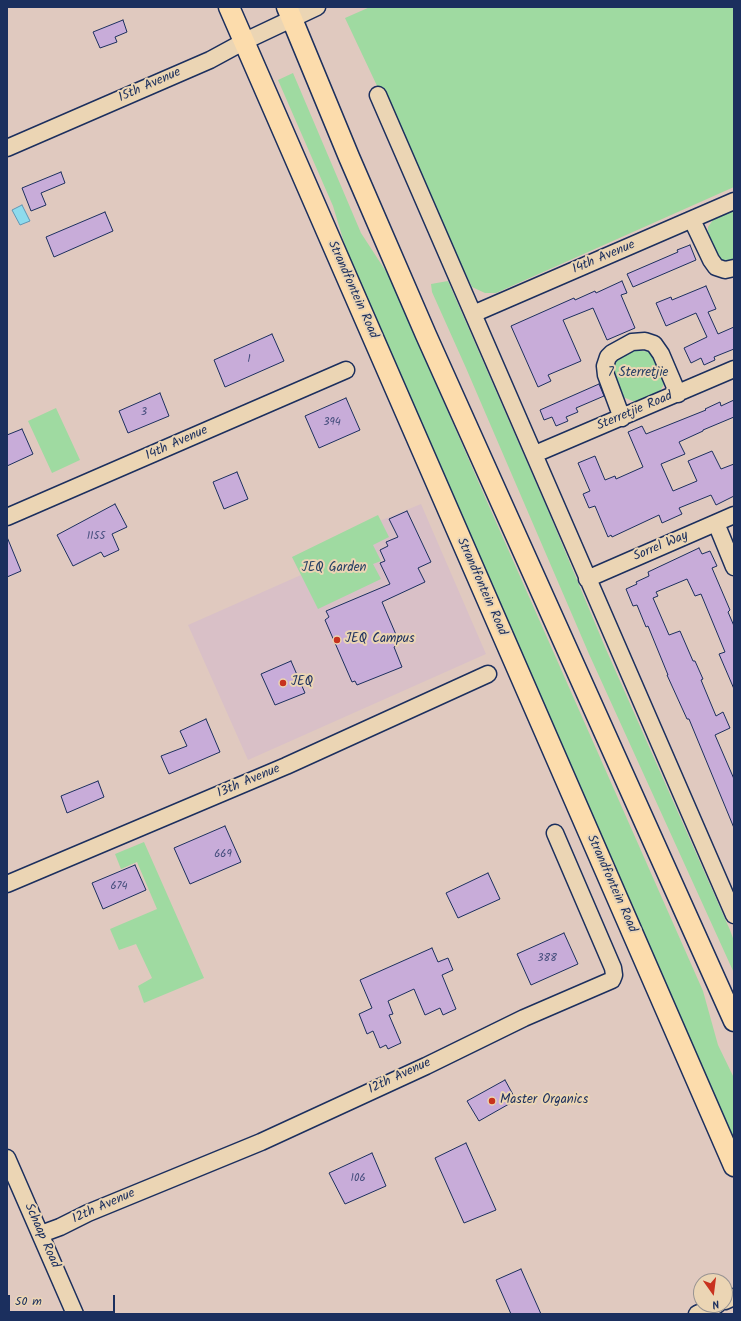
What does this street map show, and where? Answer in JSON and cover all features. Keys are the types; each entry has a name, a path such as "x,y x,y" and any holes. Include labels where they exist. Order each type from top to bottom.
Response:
{"main road":[{"name":"Strandfontein Road","path":"229,7 734,1166"},
{"path":"290,13 349,156 426,335 734,1021"}],"street":[{"name":"15th Avenue","path":"7,148 210,60 245,41 290,13 317,7"},
{"path":"378,95 734,915"},
{"name":"14th Avenue","path":"473,314 734,201"},
{"path":"692,220 711,260 716,267 725,270 734,268"},
{"path":"622,418 606,375 605,366 608,357 612,353 632,342 645,340 654,344 661,354 678,394"},
{"name":"Sterretjie Road","path":"535,454 734,369"},
{"name":"14th Avenue","path":"7,517 346,370"},
{"name":"Sorrel Way","path":"587,578 734,516"},
{"path":"716,523 734,568"},
{"name":"13th Avenue","path":"7,884 286,766 488,674"},
{"name":"12th Avenue","path":"41,1234 60,1227 95,1210 261,1142 426,1066 503,1028 612,980 614,975 613,968 555,833"},
{"name":"Schaap Road","path":"7,1158 75,1314"}],"shaded area":[{"name":"JEQ Campus","path":"421,504 486,654 248,760 188,625 301,575 292,557"}],"green space":[{"path":"370,7 734,7 734,187 496,293 485,293 472,287 345,18"},
{"path":"293,73 361,233 389,276 703,991 718,1045 734,1078 734,1139 349,259 333,206 278,80"},
{"path":"730,212 734,212 734,260 726,263 719,260 708,236 708,227 713,220"},
{"path":"448,281 547,508 605,647 730,930 734,941 734,973 589,654 432,292 431,284"},
{"name":"7 Sterretjie","path":"632,350 652,352 666,381 660,391 635,402 623,397 610,371 613,360"},
{"path":"56,408 80,460 52,473 28,421"},
{"name":"JEQ Garden","path":"378,515 389,537 373,545 381,561 373,564 381,579 318,609 292,557"},
{"path":"144,842 204,978 144,1003 138,986 152,978 136,944 119,950 110,929 157,909 137,862 121,869 115,854"}],"water":[{"path":"22,205 30,221 20,225 12,210"}],"building":[{"path":"123,20 127,32 115,37 117,42 100,48 93,32"},
{"path":"61,172 65,183 41,193 46,205 31,211 22,188"},
{"path":"105,212 113,231 54,257 46,237"},
{"path":"690,245 696,260 633,287 627,274 678,252 677,250"},
{"path":"622,281 627,293 621,295 635,328 607,340 593,308 563,320 581,361 548,375 551,381 538,387 511,326 574,298 575,300 595,291 596,293"},
{"path":"706,286 716,309 708,312 718,334 734,327 734,349 714,357 715,360 704,365 701,358 691,363 684,348 707,337 696,313 666,326 656,303 671,297 672,300"},
{"path":"272,334 284,361 225,387 214,360"},
{"path":"599,384 604,396 576,408 578,412 566,417 568,421 556,426 552,417 544,420 540,410"},
{"path":"160,393 169,416 128,433 119,411"},
{"path":"346,398 360,430 319,448 305,416"},
{"path":"734,400 734,417 679,442 685,454 661,464 673,491 697,481 688,461 712,451 721,469 734,464 734,496 716,505 711,495 679,508 682,514 662,523 659,515 612,537 611,535 608,537 595,506 589,508 583,494 590,491 578,463 595,456 605,480 615,476 616,479 643,467 628,432 642,426 646,434 706,410 705,409 720,402 721,406"},
{"path":"22,429 33,454 7,466 7,435"},
{"path":"237,472 248,499 224,509 213,482"},
{"path":"115,504 127,527 112,534 119,550 104,557 101,552 73,566 57,535"},
{"path":"407,511 431,562 418,568 425,582 382,602 397,637 394,638 397,645 394,647 402,667 357,685 355,681 352,682 325,620 329,617 326,611 390,584 380,563 385,561 380,550 388,546 386,542 398,537 389,519"},
{"path":"7,537 21,571 7,577"},
{"path":"699,548 702,554 710,551 717,566 712,568 730,610 728,612 734,626 734,689 719,654 725,652 701,594 695,596 687,579 656,592 658,596 653,598 669,635 680,631 693,661 695,661 703,679 701,680 716,716 723,712 730,728 715,735 734,779 734,828 689,719 687,719 667,675 648,626 646,627 637,605 633,606 626,589 649,576 648,572"},
{"name":"JEQ","path":"291,661 305,693 275,705 261,674"},
{"path":"206,719 220,752 169,774 161,756 187,746 180,731"},
{"path":"98,781 104,797 67,813 61,796"},
{"path":"225,826 241,862 190,884 174,848"},
{"path":"135,865 146,890 103,909 92,883"},
{"path":"488,873 500,899 458,918 446,893"},
{"path":"564,933 578,964 531,985 517,954"},
{"path":"432,948 438,962 448,958 453,970 442,975 456,1009 443,1015 440,1008 425,1015 414,989 388,1001 393,1014 389,1015 401,1043 388,1049 386,1045 380,1048 373,1031 367,1034 359,1014 372,1008 360,980"},
{"name":"Master Organics","path":"505,1080 516,1100 479,1121 467,1101"},
{"path":"466,1143 496,1210 464,1223 435,1158"},
{"path":"372,1153 386,1186 345,1204 329,1173"},
{"path":"521,1269 541,1314 511,1314 496,1280"}],"place":[{"name":"JEQ Campus","path":"337,640"},
{"name":"JEQ","path":"283,683"},
{"name":"Master Organics","path":"492,1101"}]}
